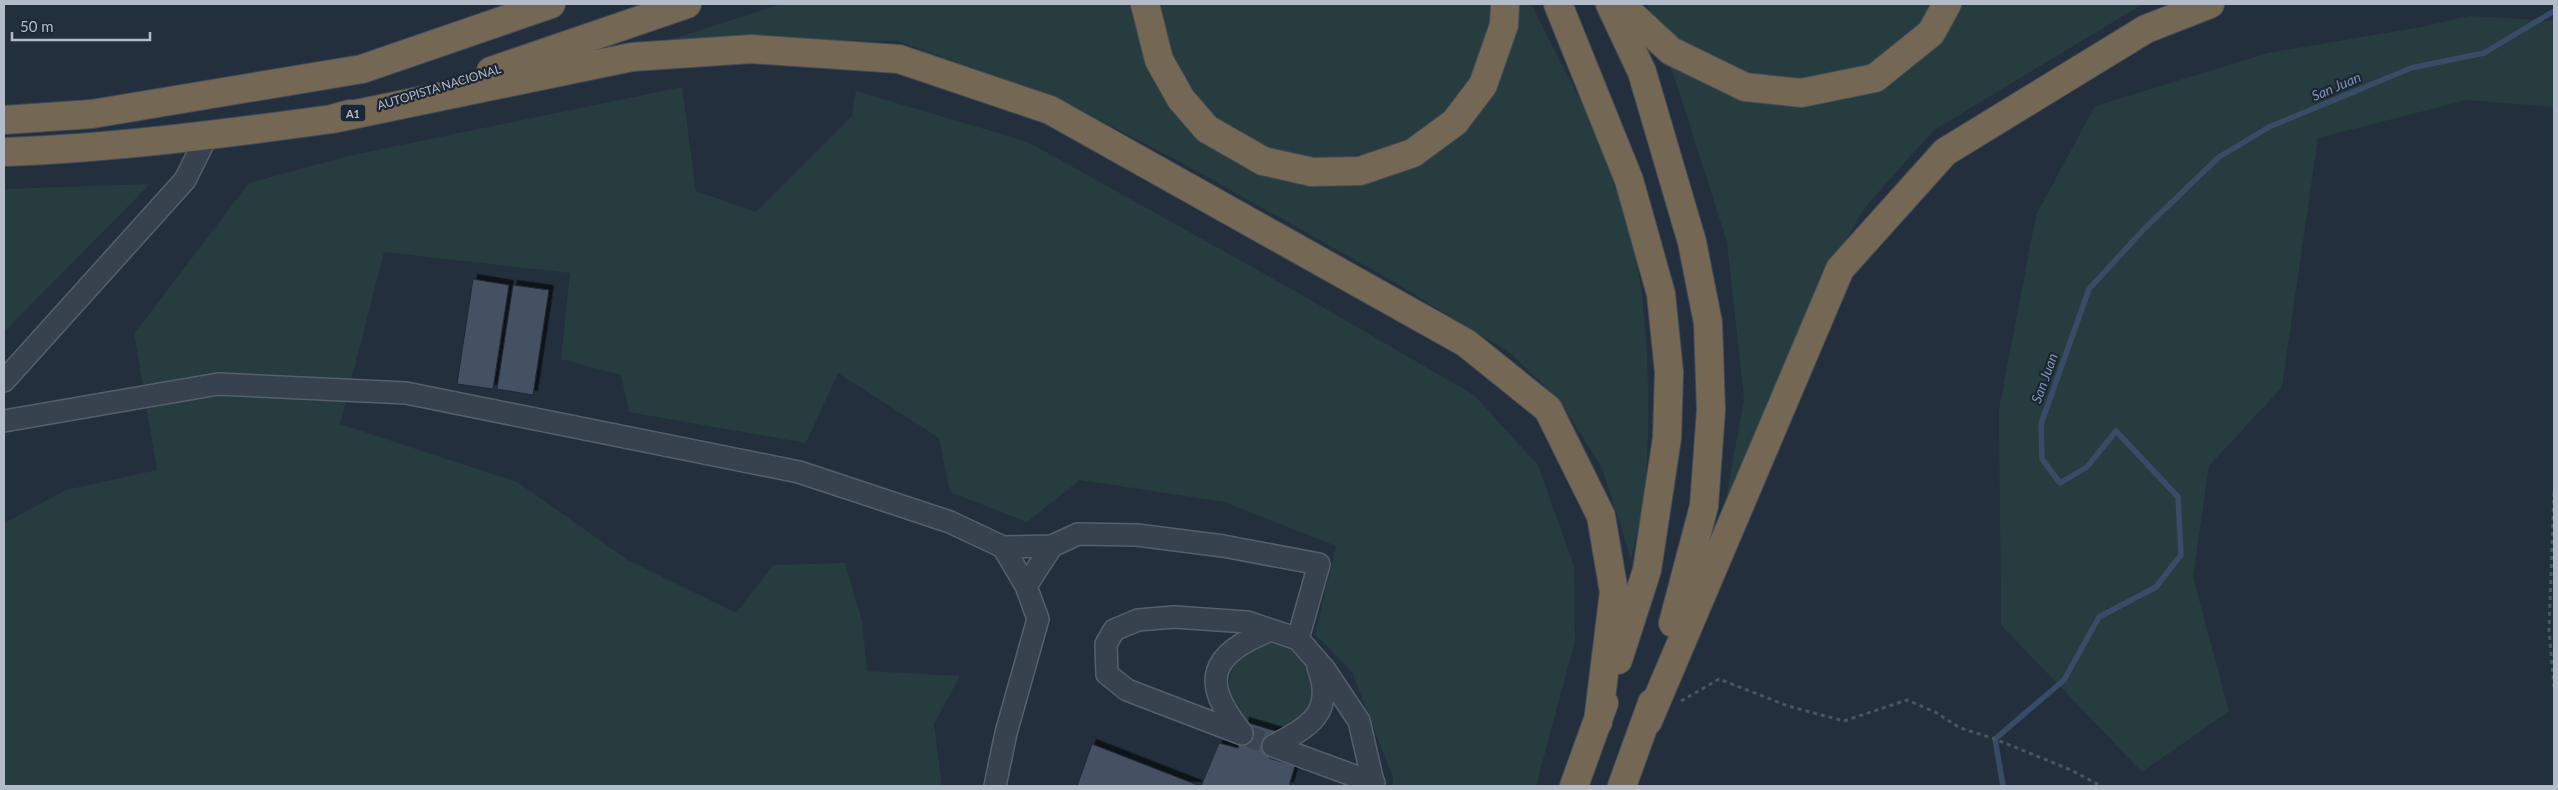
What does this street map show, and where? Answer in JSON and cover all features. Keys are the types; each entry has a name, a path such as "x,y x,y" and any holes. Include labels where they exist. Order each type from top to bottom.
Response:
{"highway":[{"path":"4,120 92,114 362,69 550,4"},
{"name":"AUTOPISTA NACIONAL","path":"4,152 89,149 207,136 332,119 485,74 687,4"},
{"path":"1145,4 1159,60 1180,99 1207,129 1263,161 1312,172 1360,171 1413,153 1455,122 1483,85 1504,25 1505,4"},
{"path":"1558,4 1629,180 1661,294 1669,372 1667,438 1647,570 1598,722 1574,786"},
{"path":"1610,4 1642,72 1692,242 1708,323 1711,410 1704,506 1648,721"},
{"path":"1620,4 1671,51 1745,87 1801,93 1875,78 1931,33 1947,4"},
{"path":"1622,786 1840,269 1945,152 2146,29 2210,4"},
{"path":"332,119 632,57 750,48 899,59 1050,110 1466,343 1548,409 1601,516 1614,592 1598,722"}],"street":[{"path":"4,381 185,180 207,136"},
{"path":"4,420 218,384 406,392 799,472 950,522 1003,547 1052,546 1078,534 1137,535 1223,546 1320,564 1298,639"},
{"path":"1026,586 1052,546"},
{"path":"995,786 1006,733 1038,619 1026,586 1003,547"},
{"path":"1271,630 1238,644 1222,659 1216,679 1219,702 1242,734 1127,690 1107,674 1106,644 1114,630 1138,620 1183,617 1247,622 1271,630 1298,639 1315,658 1359,721 1374,785"},
{"path":"1315,658 1324,682 1324,703 1307,727 1274,746 1374,785"}],"path":[{"path":"2554,492 2549,630 2554,688"},
{"path":"1679,702 1719,679 1788,706 1844,721 1908,700 1935,712 1960,728 1995,739 2062,767 2101,786"}],"green space":[{"path":"782,4 1531,4 1586,111 1606,155 1626,212 1635,250 1645,331 1648,413 1644,497 1631,559 1602,468 1560,401 1509,352 1382,275 1173,158 1049,94 897,41 672,39"},
{"path":"1647,4 2143,4 1934,130 1866,206 1819,287 1724,511 1744,399 1727,242 1676,82"},
{"path":"2469,16 2554,21 2554,107 2467,100 2318,138 2282,387 2209,466 2193,577 2229,711 2142,772 2001,625 1999,409 2036,215 2095,106 2268,53 2421,27"},
{"path":"682,87 696,191 756,212 852,116 856,91 1028,142 1288,287 1474,395 1538,465 1574,566 1575,641 1536,786 1392,786 1393,778 1352,672 1315,634 1336,546 1224,502 1080,480 1027,522 950,492 939,438 838,373 806,443 629,412 621,375 561,359 570,273 384,252 340,424 517,482 628,560 736,613 773,565 845,563 862,621 867,671 960,676 934,724 942,786 4,786 4,523 66,490 157,470 134,334 249,183 348,156"},
{"path":"150,184 4,332 4,189"},
{"path":"1271,644 1287,647 1306,663 1310,670 1313,686 1310,702 1294,721 1287,725 1271,728 1255,725 1236,709 1232,702 1229,686 1232,670 1248,651 1255,647"}],"building":[{"path":"473,279 509,285 493,389 457,384"},
{"path":"513,285 549,290 533,395 497,389"},
{"path":"1245,722 1279,732 1269,758 1295,766 1289,786 1201,786 1219,743 1238,748"},
{"path":"1092,744 1200,786 1077,786"}],"waterway":[{"name":"San Juan","path":"2003,786 1995,739 2064,680 2099,617 2156,587 2181,555 2178,497 2116,431 2087,467 2060,483 2042,459 2041,424 2089,289 2145,228 2219,157 2269,127 2411,68 2484,53 2554,11"}],"tunnel":[{"path":"1242,734 1273,746"}]}
